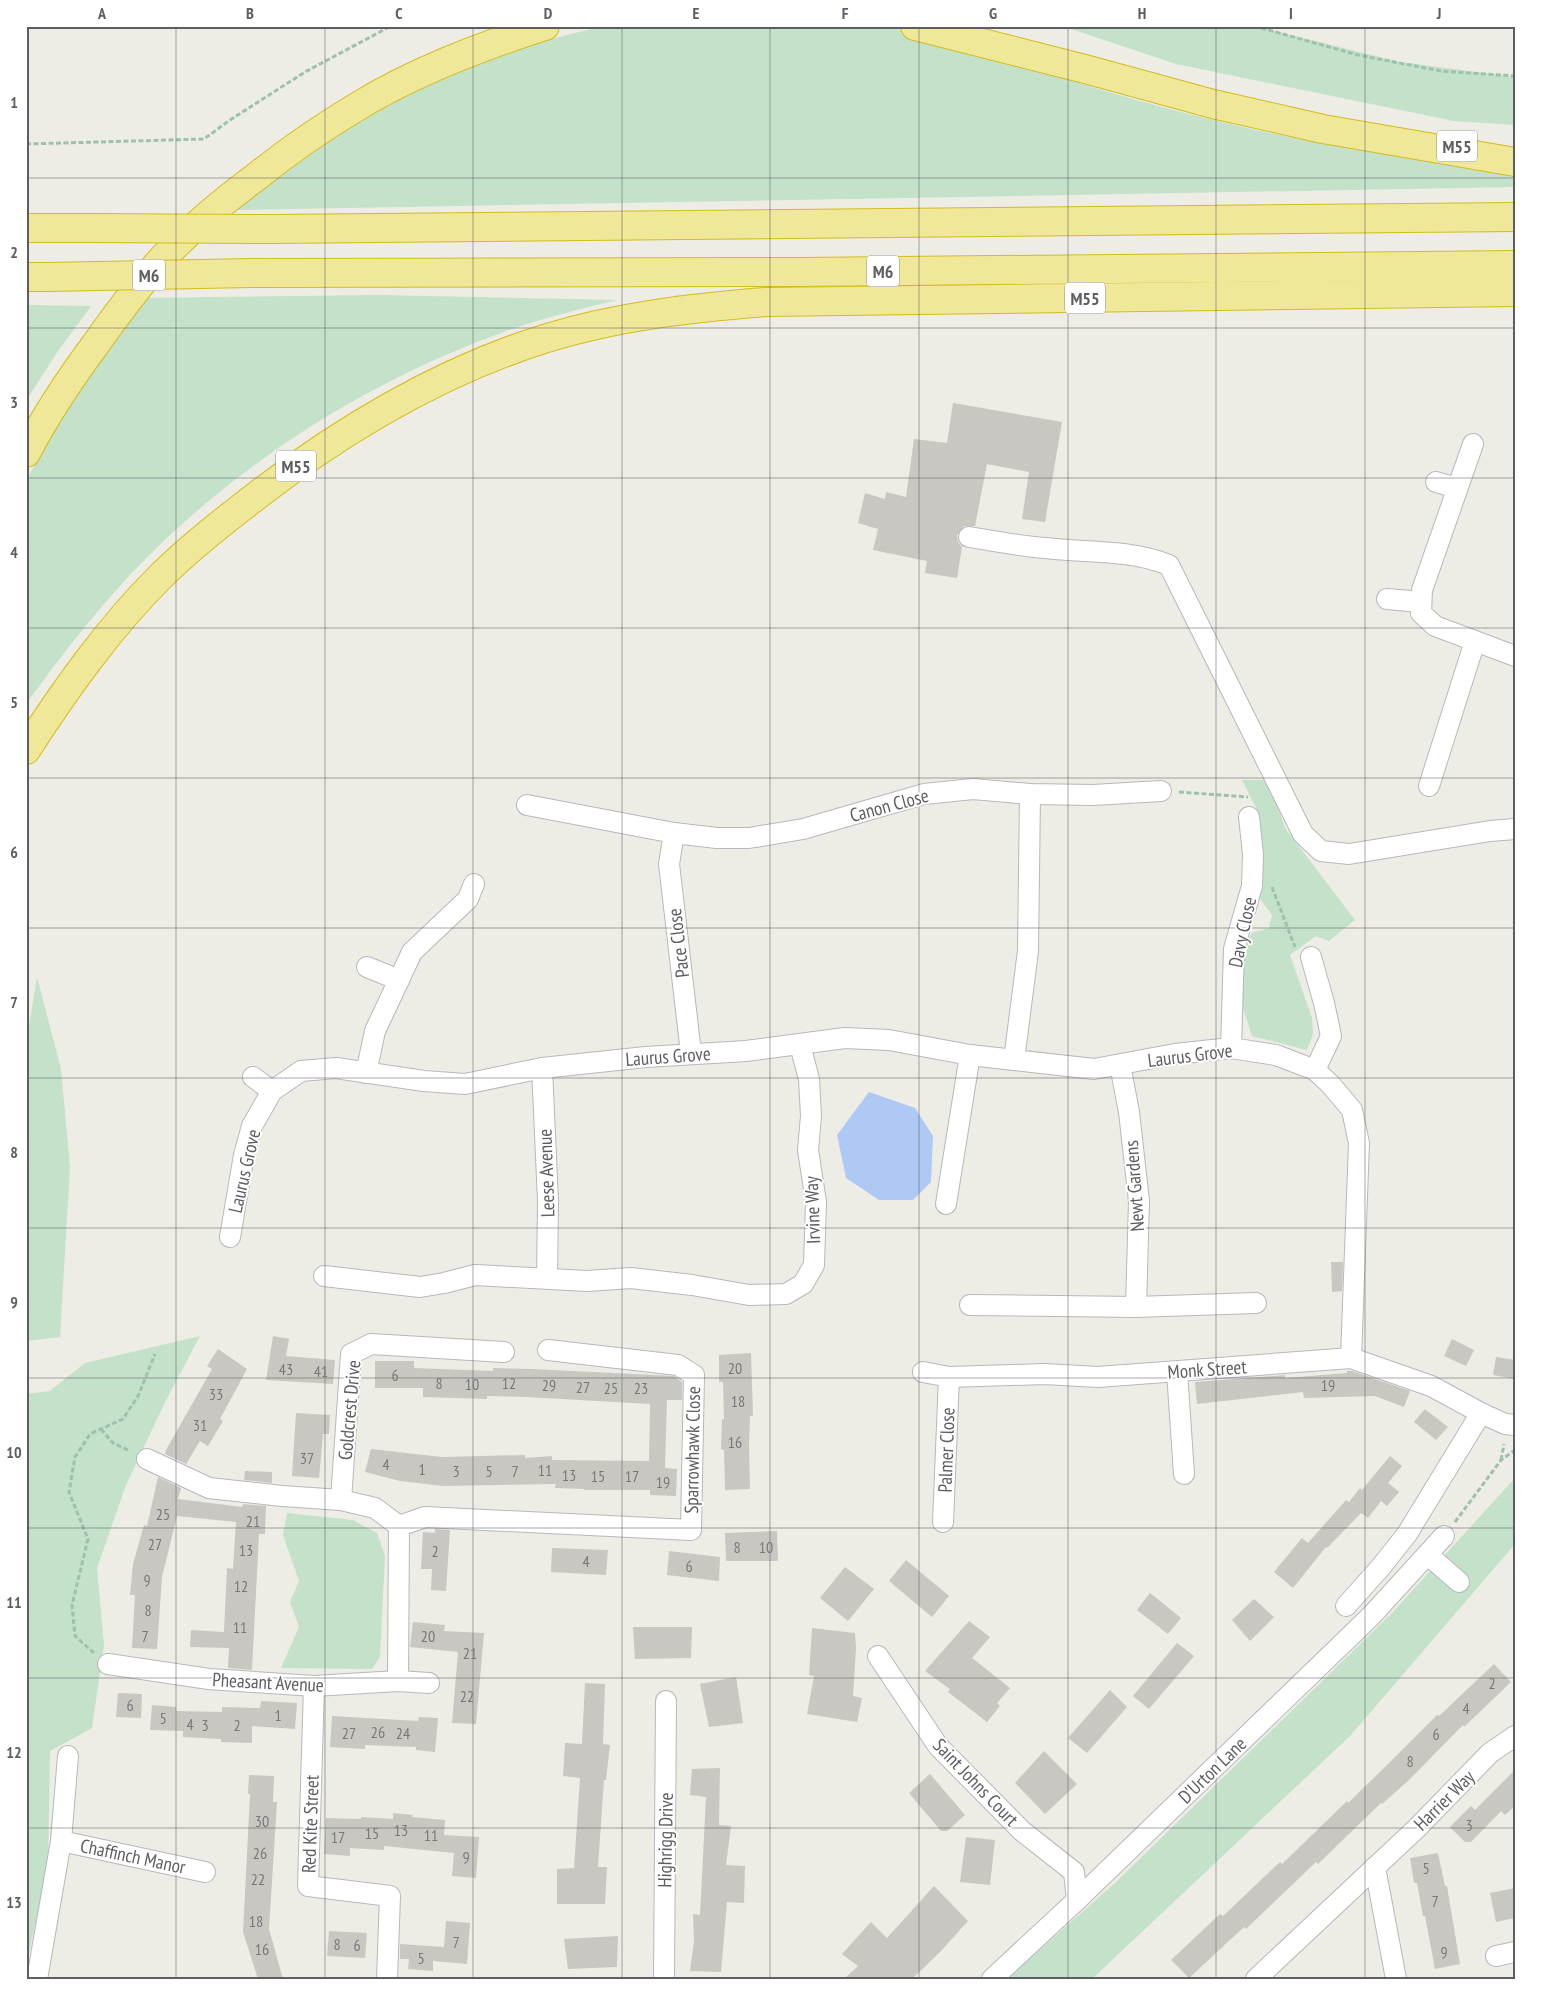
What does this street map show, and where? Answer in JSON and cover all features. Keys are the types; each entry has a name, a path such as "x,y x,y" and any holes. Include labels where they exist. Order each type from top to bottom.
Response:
{"highway":[{"path":"26,453 40,425 69,380 122,307 162,259 211,211 289,151 356,107 449,61 489,44 545,26"},
{"name":"M55","path":"915,26 1075,66 1213,104 1322,129 1515,162"},
{"name":"M55","path":"1400,142 1515,149"},
{"path":"26,228 270,229 1515,218"},
{"name":"M6","path":"37,277 251,273 800,272 1515,265"},
{"name":"M55","path":"26,750 82,670 116,626 157,580 187,551 262,491 310,456 410,396 458,371 546,338 594,325 656,313 765,302 1515,292"}],"street":[{"path":"1472,444 1422,590 1421,613 1435,626 1515,656"},
{"path":"1436,482 1457,488"},
{"path":"969,537 1045,548 1119,552 1152,558 1169,565 1303,834 1321,851 1349,854 1490,831 1515,829"},
{"path":"1386,600 1421,602"},
{"path":"1430,786 1475,641"},
{"name":"Canon Close","path":"674,833 717,838 749,838 803,829 924,794 973,789 1030,794 1093,795 1161,791"},
{"path":"1014,1060 1028,951 1030,794"},
{"path":"527,805 674,833"},
{"name":"Davy Close","path":"1231,1048 1234,949 1252,886 1253,854 1249,816"},
{"name":"Pace Close","path":"674,833 669,864 691,1054"},
{"path":"366,1073 375,1031 412,952 468,899 474,884"},
{"path":"1311,957 1332,1036 1315,1070"},
{"path":"367,967 399,980"},
{"name":"Laurus Grove","path":"230,1237 244,1155 252,1126 272,1091 302,1071 336,1068 424,1081 465,1084 542,1068 691,1054 746,1051 845,1038 889,1040 970,1055 1094,1069 1175,1054 1231,1048 1276,1055 1315,1070 1330,1084 1352,1110 1359,1143 1352,1358"},
{"name":"Irvine Way","path":"547,1278 587,1281 631,1278 692,1285 748,1295 786,1294 803,1284 814,1265 816,1202 808,1150 811,1116 809,1088 800,1044"},
{"path":"946,1204 970,1055"},
{"name":"Newt Gardens","path":"1120,1065 1129,1112 1139,1201 1136,1307"},
{"name":"Leese Avenue","path":"542,1068 548,1202 547,1278"},
{"path":"254,1077 272,1091"},
{"path":"324,1276 420,1287 444,1284 475,1274 547,1278"},
{"path":"970,1305 1136,1307 1256,1304"},
{"name":"Goldcrest Drive","path":"342,1500 351,1354 371,1344 504,1352"},
{"name":"Sparrowhawk Close","path":"399,1526 425,1517 691,1530 694,1375 678,1366 548,1350"},
{"name":"Monk Street","path":"923,1372 949,1377 1044,1374 1098,1377 1352,1358 1431,1386 1481,1413 1510,1425"},
{"path":"1177,1372 1184,1474"},
{"name":"Palmer Close","path":"943,1522 949,1377"},
{"path":"1346,1606 1407,1534 1481,1413"},
{"path":"147,1460 209,1488 342,1500 375,1508 399,1526 398,1681"},
{"name":"D'Urton Lane","path":"992,1979 1077,1900 1371,1616 1444,1536"},
{"path":"1428,1555 1459,1582"},
{"name":"Saint Johns Court","path":"878,1656 938,1746 1022,1830 1074,1872 1077,1900"},
{"name":"Pheasant Avenue","path":"108,1664 209,1679 314,1686 398,1681 429,1683"},
{"name":"Red Kite Street","path":"314,1686 308,1886 390,1896 387,1979"},
{"name":"Highrigg Drive","path":"664,1979 666,1701"},
{"name":"Harrier Way","path":"1256,1979 1375,1867 1490,1753 1515,1736"},
{"name":"Chaffinch Manor","path":"37,1979 60,1841 68,1756"},
{"name":"Chaffinch Manor","path":"60,1841 205,1872"},
{"path":"1375,1867 1396,1979"}],"path":[{"path":"26,144 204,139 305,72 391,26"},
{"path":"1254,26 1358,54 1441,71 1515,76"},
{"path":"108,1664 75,1636 72,1605 88,1539 69,1492 75,1457 90,1434 123,1419 138,1396 156,1354"},
{"path":"101,1429 113,1443 147,1460"},
{"path":"1444,1536 1501,1460 1515,1450"}],"green space":[{"path":"608,26 883,26 951,43 1196,116 1332,145 1515,173 1515,187 237,210 315,149 349,127 419,89 455,72 530,45"},
{"path":"1062,26 1255,26 1400,62 1515,77 1515,125 1454,121 1176,64"},
{"path":"380,295 617,300 518,327 464,347 410,371 358,398 308,428 259,461 213,497 169,536 128,577 75,639 26,704 26,481 54,428 141,298"},
{"path":"26,305 91,306 58,351 26,401"},
{"path":"1242,780 1269,780 1285,828 1355,920 1329,941 1316,936 1290,955 1312,1018 1313,1034 1307,1050 1252,1036 1242,1005 1244,946 1252,933 1269,928 1272,915 1258,896 1259,814"},
{"path":"37,977 61,1069 70,1167 60,1337 26,1341 26,1044"},
{"path":"200,1336 166,1400 126,1485 97,1568 104,1645 92,1728 50,1751 48,1864 26,1967 26,1394 50,1391 85,1363"},
{"path":"1515,1478 1515,1544 1350,1736 1092,1979 1007,1979 1116,1882 1391,1614"},
{"path":"287,1513 353,1520 377,1533 385,1556 380,1657 372,1669 281,1668 299,1627 290,1602 299,1581 283,1535"}],"water":[{"path":"869,1092 915,1108 933,1136 931,1182 913,1200 879,1200 846,1178 837,1135"}],"building":[{"path":"953,403 1062,422 1045,522 1022,519 1029,472 987,464 975,526 964,526 957,535 958,542 962,547 957,578 925,573 927,561 873,550 878,529 858,523 865,493 885,499 886,492 906,497 914,439 947,443"},
{"path":"1331,1262 1343,1262 1342,1291 1332,1292"},
{"path":"273,1336 289,1339 286,1356 335,1360 333,1384 266,1380"},
{"path":"1452,1339 1474,1350 1466,1366 1444,1356"},
{"path":"218,1349 247,1369 220,1419 223,1421 208,1446 200,1441 186,1464 165,1454 166,1450 212,1369 207,1366"},
{"path":"751,1353 753,1416 750,1416 750,1489 725,1490 724,1450 721,1449 722,1419 724,1419 723,1382 719,1382 719,1355"},
{"path":"1496,1357 1515,1360 1515,1379 1493,1375"},
{"path":"375,1361 414,1361 414,1368 493,1371 493,1368 532,1369 674,1376 682,1382 682,1400 667,1400 665,1468 677,1469 676,1496 650,1495 650,1490 555,1488 556,1484 443,1486 400,1481 365,1472 371,1449 442,1457 525,1455 525,1458 552,1456 552,1460 649,1461 650,1404 526,1397 487,1396 487,1399 423,1397 423,1388 375,1388"},
{"path":"1347,1371 1352,1371 1410,1391 1404,1407 1375,1396 1304,1398 1303,1392 1197,1404 1195,1382 1285,1375 1285,1378 1347,1373"},
{"path":"1425,1409 1448,1427 1436,1440 1414,1422"},
{"path":"296,1413 330,1415 329,1434 323,1434 319,1478 292,1476"},
{"path":"1390,1456 1402,1466 1388,1483 1399,1492 1387,1506 1381,1501 1368,1518 1361,1513 1326,1547 1293,1588 1274,1572 1302,1538 1308,1543 1346,1500 1349,1502 1360,1488 1362,1490"},
{"path":"245,1471 272,1472 272,1483 244,1480"},
{"path":"158,1477 181,1488 178,1499 242,1507 243,1504 266,1506 265,1534 259,1534 252,1670 228,1668 229,1648 190,1647 191,1630 224,1632 227,1568 233,1569 236,1522 177,1516 162,1577 157,1649 132,1648 135,1595 130,1595 133,1564 144,1525 147,1526"},
{"path":"435,1529 450,1530 446,1591 431,1590 432,1569 421,1569 423,1532 435,1533"},
{"path":"777,1531 778,1561 726,1561 725,1533"},
{"path":"552,1548 608,1550 606,1575 551,1572"},
{"path":"669,1551 720,1557 719,1581 667,1575"},
{"path":"906,1560 949,1596 932,1617 889,1581"},
{"path":"845,1567 874,1589 848,1621 820,1598"},
{"path":"1150,1593 1181,1618 1168,1634 1137,1610"},
{"path":"1254,1599 1274,1617 1250,1641 1232,1620"},
{"path":"969,1621 990,1637 972,1658 1010,1688 997,1703 1000,1706 987,1722 948,1692 950,1689 925,1671"},
{"path":"413,1622 445,1625 444,1631 484,1633 476,1724 452,1723 458,1652 410,1647"},
{"path":"633,1627 692,1627 691,1658 635,1659"},
{"path":"812,1628 855,1633 853,1696 862,1698 857,1722 807,1714 814,1676 809,1675"},
{"path":"1177,1643 1194,1656 1149,1709 1133,1696"},
{"path":"1494,1664 1511,1682 1464,1727 1463,1725 1409,1780 1381,1803 1318,1864 1316,1862 1246,1929 1244,1927 1189,1978 1171,1960 1220,1914 1223,1916 1280,1862 1282,1864 1347,1801 1348,1803 1438,1714 1439,1716"},
{"path":"736,1677 743,1723 709,1727 700,1684"},
{"path":"585,1683 605,1684 603,1744 610,1745 606,1780 604,1780 598,1867 607,1867 605,1904 557,1904 557,1869 574,1868 580,1778 563,1776 565,1743 582,1744"},
{"path":"1110,1690 1127,1707 1087,1753 1068,1738"},
{"path":"118,1693 142,1694 141,1718 116,1717"},
{"path":"261,1701 297,1703 295,1729 252,1726 252,1743 221,1742 221,1739 183,1737 183,1731 150,1730 152,1705 176,1707 176,1711 222,1712 222,1707 260,1708"},
{"path":"332,1716 418,1721 419,1717 438,1718 435,1752 416,1750 416,1747 365,1745 365,1749 330,1747"},
{"path":"1044,1751 1077,1784 1045,1814 1015,1783"},
{"path":"720,1768 719,1825 731,1826 726,1865 745,1866 744,1903 727,1902 721,1972 690,1971 694,1942 693,1914 700,1915 706,1797 690,1795 692,1769"},
{"path":"1515,1770 1515,1806 1505,1815 1501,1811 1471,1842 1465,1842 1450,1827 1471,1806 1475,1810"},
{"path":"930,1774 965,1815 947,1831 941,1831 909,1793"},
{"path":"249,1775 274,1776 273,1802 277,1802 269,1929 283,1979 258,1979 243,1932 250,1794 248,1794"},
{"path":"393,1813 445,1820 444,1835 479,1837 476,1878 452,1876 454,1853 384,1846 384,1850 350,1848 350,1856 324,1854 326,1818 361,1819 361,1817 393,1819"},
{"path":"966,1837 995,1840 990,1885 960,1882"},
{"path":"1438,1853 1445,1886 1447,1886 1460,1964 1435,1969 1425,1916 1423,1916 1417,1883 1414,1883 1410,1858"},
{"path":"934,1886 968,1921 940,1952 912,1979 844,1979 858,1966 842,1954 871,1922 887,1938"},
{"path":"1515,1888 1515,1918 1496,1922 1490,1893"},
{"path":"446,1921 470,1923 467,1964 433,1961 433,1971 408,1969 409,1959 400,1959 400,1944 444,1947"},
{"path":"329,1931 367,1933 365,1958 327,1956"},
{"path":"618,1936 617,1967 568,1969 564,1939"}]}
